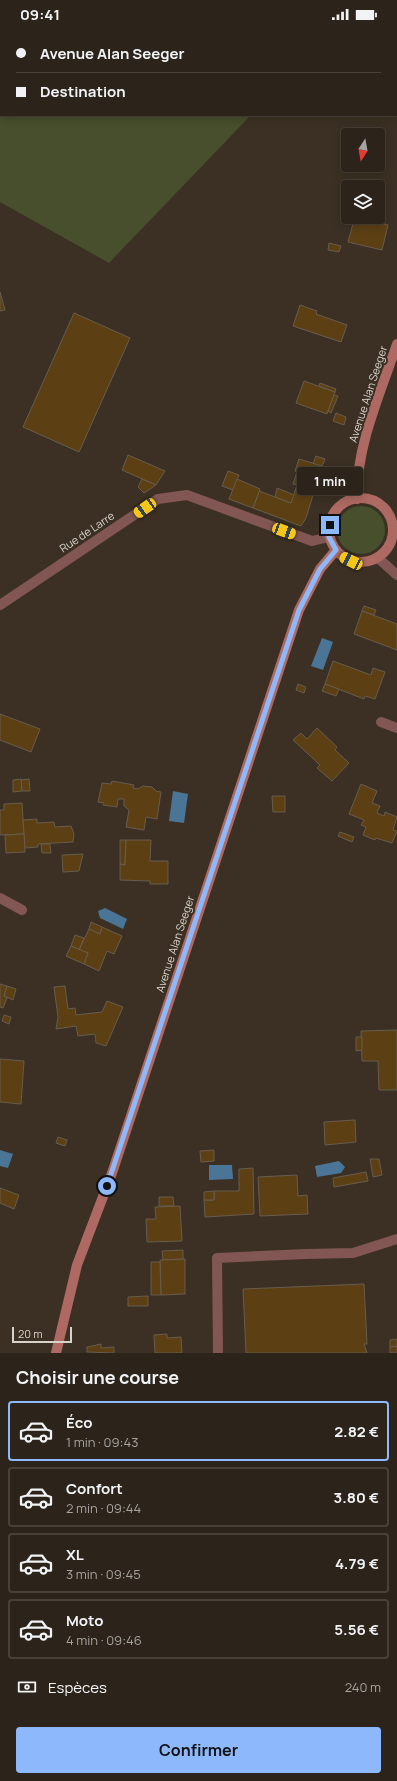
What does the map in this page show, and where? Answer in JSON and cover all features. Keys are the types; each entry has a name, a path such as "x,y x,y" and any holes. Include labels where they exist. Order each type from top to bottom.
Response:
{"main road":[{"name":"Avenue Alan Seeger","path":"357,499 357,483 365,440 397,344"},
{"path":"357,499 368,499 378,504 386,511 391,520 393,531 391,541 386,550 378,558 360,562 351,561 343,556 336,550 329,537 333,515 343,504 357,499"},
{"name":"Avenue Alan Seeger","path":"56,1353 77,1265 112,1173 299,610 320,569 336,550"}],"street":[{"name":"Rue de Larre","path":"0,605 158,499 187,495 312,541 329,537"},
{"path":"378,558 397,576"},
{"path":"382,722 397,728"},
{"path":"0,898 22,910"},
{"path":"218,1353 217,1258 306,1254 353,1254 397,1239"}],"green space":[{"path":"0,116 250,116 109,263 0,202"},
{"path":"361,506 370,508 378,513 383,521 385,530 383,539 378,547 370,552 361,554 352,552 344,547 339,539 337,530 339,521 344,513 352,508"}],"water":[{"path":"322,638 333,642 323,670 311,666"},
{"path":"173,791 188,794 184,823 169,821"},
{"path":"105,908 127,919 123,929 100,918 98,911"},
{"path":"0,1150 13,1154 8,1168 0,1166"},
{"path":"339,1161 345,1167 341,1173 317,1177 315,1166"},
{"path":"209,1165 232,1165 233,1179 209,1180"}],"building":[{"path":"353,224 388,225 382,250 348,242"},
{"path":"329,243 341,246 339,252 328,250"},
{"path":"0,292 5,310 0,311"},
{"path":"300,305 317,311 316,314 347,325 341,342 293,326"},
{"path":"74,313 130,338 79,452 23,427"},
{"path":"304,381 335,392 327,414 296,403"},
{"path":"320,383 336,389 335,392 319,386"},
{"path":"334,395 338,396 331,413 328,411"},
{"path":"336,413 346,417 344,425 333,421"},
{"path":"128,455 165,471 156,485 122,470"},
{"path":"316,456 325,459 322,466 313,464"},
{"path":"299,459 322,466 306,518 301,526 253,508 259,491 291,503 297,485 293,484"},
{"path":"228,471 239,475 233,490 222,486"},
{"path":"142,479 156,485 144,493 138,487"},
{"path":"237,479 260,489 253,508 229,499"},
{"path":"277,488 294,495 291,503 275,497"},
{"path":"364,606 376,610 374,615 362,611"},
{"path":"362,611 397,624 397,650 354,634"},
{"path":"333,661 371,675 373,668 385,672 375,699 365,696 364,699 325,684"},
{"path":"298,684 306,687 304,693 296,690"},
{"path":"325,684 339,689 336,696 322,691"},
{"path":"0,714 40,729 31,752 0,740"},
{"path":"317,728 337,747 335,750 349,763 332,781 317,768 320,765 293,740 301,733 307,739"},
{"path":"21,779 22,791 13,792 13,780"},
{"path":"29,779 30,791 22,791 21,780"},
{"path":"112,781 134,785 133,788 138,789 143,786 152,787 156,791 161,792 157,819 146,817 144,830 126,827 129,810 124,806 124,799 118,799 117,807 103,805 104,803 98,802 102,783 111,784"},
{"path":"361,784 377,791 372,803 380,806 377,813 384,816 385,812 397,817 393,830 397,831 392,843 376,838 375,840 363,835 366,827 361,825 364,820 349,814"},
{"path":"272,796 285,796 285,812 273,812"},
{"path":"22,803 24,834 0,835 0,810 4,810 4,804"},
{"path":"37,819 37,823 54,822 55,827 71,826 74,834 73,842 38,844 38,847 25,848 23,820"},
{"path":"340,832 354,837 352,842 338,836"},
{"path":"24,834 25,852 6,853 5,835"},
{"path":"120,840 126,840 125,865 120,864"},
{"path":"126,840 151,840 150,861 168,861 168,884 150,884 150,881 120,880 120,864 125,865"},
{"path":"41,844 50,844 51,853 42,853"},
{"path":"83,854 79,871 63,872 62,855"},
{"path":"91,922 102,927 100,934 89,929"},
{"path":"102,927 122,936 114,954 107,951 99,971 84,964 88,953 79,950 89,929 100,934"},
{"path":"75,935 84,938 79,950 71,946"},
{"path":"71,946 88,953 84,964 66,956"},
{"path":"0,984 7,986 4,996 7,998 3,1008 0,1007"},
{"path":"7,986 16,989 13,1000 4,996"},
{"path":"65,986 68,1009 75,1008 76,1015 102,1012 107,1001 123,1007 106,1046 96,1043 95,1034 78,1036 76,1026 56,1029 58,1017 54,987"},
{"path":"4,1015 11,1017 9,1024 2,1021"},
{"path":"397,1030 397,1090 379,1090 378,1061 362,1061 361,1031"},
{"path":"356,1037 362,1037 362,1050 356,1051"},
{"path":"0,1059 24,1061 21,1104 0,1102"},
{"path":"355,1120 356,1142 325,1145 324,1122"},
{"path":"58,1137 67,1140 65,1146 56,1143"},
{"path":"214,1150 214,1161 201,1162 200,1151"},
{"path":"370,1159 379,1159 382,1175 373,1177"},
{"path":"253,1168 254,1214 205,1217 204,1200 214,1200 214,1191 239,1191 239,1169"},
{"path":"366,1172 368,1181 334,1187 333,1178"},
{"path":"297,1175 298,1196 307,1195 308,1214 260,1216 258,1177"},
{"path":"0,1188 19,1195 14,1209 0,1203"},
{"path":"214,1191 214,1200 204,1200 204,1192"},
{"path":"159,1197 173,1197 174,1206 159,1206"},
{"path":"180,1206 182,1241 147,1242 146,1219 156,1219 155,1207"},
{"path":"183,1250 183,1259 163,1260 162,1251"},
{"path":"185,1259 185,1294 161,1295 160,1260"},
{"path":"151,1262 160,1262 161,1295 151,1295"},
{"path":"364,1284 367,1344 364,1344 367,1353 246,1353 243,1289"},
{"path":"148,1296 148,1306 128,1306 128,1297"},
{"path":"167,1334 167,1338 181,1337 182,1353 155,1353 154,1335"},
{"path":"397,1339 397,1346 390,1347 390,1340"},
{"path":"101,1344 101,1348 114,1347 114,1353 87,1352 87,1347"},
{"path":"397,1346 397,1353 390,1353 390,1347"}],"route":[{"path":"107,1186 299,610 320,569 336,550 329,537 330,525"}]}
